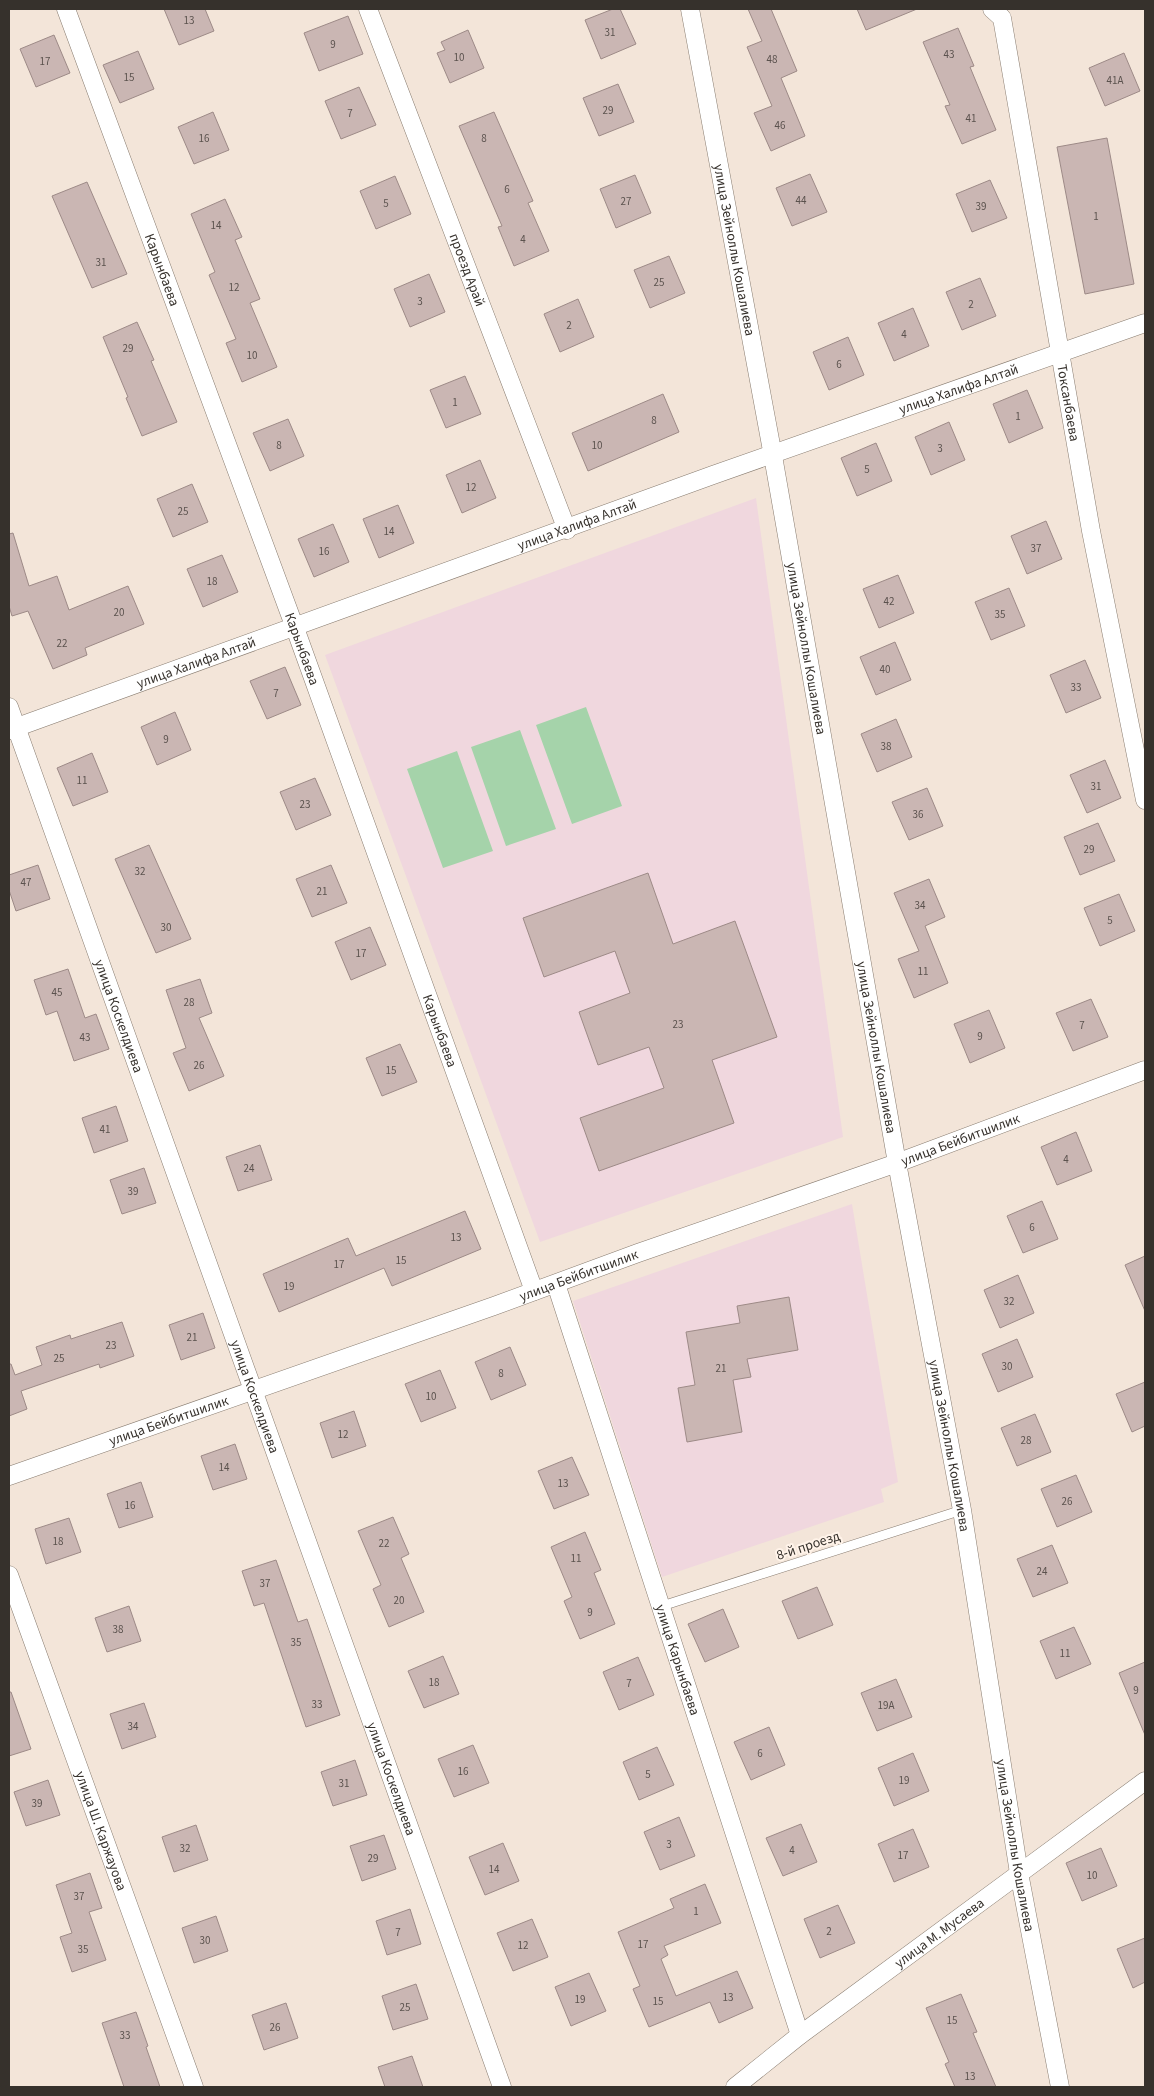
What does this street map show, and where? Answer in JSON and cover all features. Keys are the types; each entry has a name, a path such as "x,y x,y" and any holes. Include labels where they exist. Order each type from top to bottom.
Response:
{"street":[{"name":"Карынбаева","path":"66,9 295,628 534,1291"},
{"name":"проезд Арай","path":"368,9 567,530"},
{"name":"улица Зейноллы Кошалиева","path":"690,9 772,456 897,1163 962,1510 1019,1873 1060,2087"},
{"name":"Токсанбаева","path":"992,9 1002,18 1062,354 1091,531 1145,800"},
{"name":"улица Халифа Алтай","path":"13,729 713,476 1062,354 1145,323"},
{"name":"улица Коскелдиева","path":"9,707 13,729 253,1391 502,2087"},
{"name":"улица Бейбитшилик","path":"9,1476 897,1163 1145,1070"},
{"name":"улица Карынбаева","path":"556,1284 800,2035"},
{"name":"улица Ш. Каржауова","path":"9,1575 194,2087"},
{"name":"улица М. Мусаева","path":"735,2087 800,2035 1145,1781"}],"lane":[{"name":"8-й проезд","path":"662,1606 962,1510"}],"shaded area":[{"path":"756,498 843,1137 540,1242 325,655"},
{"path":"852,1204 898,1482 881,1489 884,1502 662,1577 573,1301"}],"green space":[{"path":"586,707 622,806 572,824 536,725"},
{"path":"520,730 556,829 506,846 471,747"},
{"path":"457,751 493,851 443,868 407,769"}],"building":[{"path":"164,9 205,9 214,31 179,45"},
{"path":"613,9 620,9 636,44 601,59 585,20"},
{"path":"748,9 771,9 797,71 781,78 805,136 771,151 754,113 772,106 747,47 762,41"},
{"path":"857,9 917,9 866,30"},
{"path":"348,16 363,54 319,71 304,33"},
{"path":"958,28 974,66 970,67 996,130 962,144 945,106 950,105 923,42"},
{"path":"468,30 484,68 450,83 437,53 445,50 441,42"},
{"path":"54,35 70,73 36,87 20,49"},
{"path":"138,51 154,89 120,103 103,65"},
{"path":"1124,53 1140,91 1105,106 1089,68"},
{"path":"618,84 634,122 599,136 583,98"},
{"path":"359,87 376,125 341,139 325,101"},
{"path":"213,112 229,150 194,164 178,127"},
{"path":"494,112 533,201 528,203 549,251 514,266 498,227 502,226 459,126"},
{"path":"1107,138 1134,284 1085,294 1057,147"},
{"path":"810,174 827,212 792,226 776,188"},
{"path":"635,175 651,213 616,228 600,189"},
{"path":"395,176 411,214 376,229 360,191"},
{"path":"990,180 1007,218 972,232 956,194"},
{"path":"87,182 127,274 92,288 52,196"},
{"path":"225,199 242,237 235,240 260,299 250,303 277,367 242,382 226,343 236,339 209,275 215,272 191,214"},
{"path":"669,256 685,293 650,308 634,270"},
{"path":"429,274 445,312 410,327 394,289"},
{"path":"980,278 996,316 962,330 946,292"},
{"path":"578,299 594,337 560,352 544,314"},
{"path":"913,308 929,346 894,361 878,323"},
{"path":"137,322 154,360 151,361 177,422 142,436 103,337"},
{"path":"848,337 864,375 829,390 813,352"},
{"path":"465,376 481,414 446,428 430,390"},
{"path":"1027,390 1043,428 1009,443 993,404"},
{"path":"663,394 679,432 588,471 572,433"},
{"path":"288,419 304,456 270,471 253,433"},
{"path":"949,422 965,460 931,475 915,437"},
{"path":"876,443 892,481 857,496 841,458"},
{"path":"480,460 496,498 462,513 446,475"},
{"path":"192,484 208,522 173,537 157,499"},
{"path":"398,505 414,543 379,558 363,519"},
{"path":"1046,521 1062,559 1027,574 1011,536"},
{"path":"333,524 349,562 314,577 298,539"},
{"path":"13,533 29,586 57,576 69,610 128,586 144,624 85,648 87,655 53,669 28,611 12,616 9,606 9,534"},
{"path":"222,555 238,592 203,607 187,569"},
{"path":"898,575 914,613 879,628 863,589"},
{"path":"1009,588 1025,626 991,640 975,602"},
{"path":"895,642 911,680 876,695 860,657"},
{"path":"1085,660 1101,698 1066,713 1050,675"},
{"path":"285,667 301,705 267,719 250,681"},
{"path":"175,712 191,750 157,765 141,727"},
{"path":"896,719 912,757 877,772 861,734"},
{"path":"92,753 108,792 73,806 57,768"},
{"path":"1105,760 1121,798 1087,813 1070,775"},
{"path":"315,778 331,815 296,830 280,792"},
{"path":"927,788 943,826 909,840 892,802"},
{"path":"1098,823 1115,861 1080,875 1064,837"},
{"path":"149,845 191,939 156,953 115,859"},
{"path":"38,865 50,899 16,911 9,890 9,875"},
{"path":"331,865 347,903 312,917 296,879"},
{"path":"648,873 673,944 735,921 777,1037 712,1060 734,1123 599,1171 580,1118 664,1088 649,1047 598,1065 579,1012 630,993 615,951 544,977 523,918"},
{"path":"929,879 945,917 925,926 948,983 914,998 898,959 919,951 894,893"},
{"path":"1119,894 1135,931 1100,946 1084,908"},
{"path":"370,927 386,965 351,980 335,942"},
{"path":"68,969 85,1018 96,1014 109,1049 74,1061 57,1011 46,1015 34,980"},
{"path":"200,979 212,1013 199,1018 224,1076 189,1091 173,1053 186,1048 166,990"},
{"path":"1091,999 1108,1037 1073,1051 1056,1013"},
{"path":"989,1010 1005,1048 970,1063 954,1024"},
{"path":"400,1044 417,1082 382,1096 366,1058"},
{"path":"116,1106 128,1141 94,1153 82,1118"},
{"path":"1076,1132 1092,1171 1057,1185 1041,1147"},
{"path":"260,1145 272,1180 238,1191 226,1157"},
{"path":"144,1168 156,1203 122,1214 110,1180"},
{"path":"1042,1201 1058,1239 1023,1253 1007,1216"},
{"path":"465,1211 481,1249 392,1286 384,1268 279,1312 263,1274 348,1238 356,1256"},
{"path":"1145,1256 1145,1311 1125,1265"},
{"path":"1018,1275 1034,1313 1000,1328 984,1290"},
{"path":"789,1297 798,1350 747,1359 751,1377 733,1380 742,1432 687,1442 678,1388 695,1385 686,1332 740,1323 737,1306"},
{"path":"203,1313 215,1348 181,1360 169,1325"},
{"path":"122,1322 134,1356 100,1368 99,1364 21,1391 27,1409 9,1416 9,1364 11,1364 15,1375 42,1365 36,1347 70,1335 71,1339"},
{"path":"1017,1339 1033,1377 998,1392 982,1354"},
{"path":"510,1347 526,1385 491,1400 475,1362"},
{"path":"440,1370 456,1408 421,1422 405,1384"},
{"path":"1145,1382 1145,1426 1132,1432 1116,1394"},
{"path":"354,1411 366,1446 332,1458 320,1423"},
{"path":"1035,1414 1051,1452 1017,1466 1001,1428"},
{"path":"235,1444 247,1479 213,1490 201,1456"},
{"path":"572,1457 589,1495 554,1509 538,1471"},
{"path":"1076,1475 1092,1512 1057,1527 1041,1489"},
{"path":"141,1482 153,1517 119,1528 107,1494"},
{"path":"393,1517 409,1554 401,1558 424,1612 389,1627 373,1589 381,1585 358,1531"},
{"path":"69,1518 81,1552 46,1564 35,1529"},
{"path":"585,1532 601,1570 594,1573 615,1624 580,1639 564,1601 572,1597 551,1547"},
{"path":"1052,1545 1068,1583 1033,1597 1017,1559"},
{"path":"276,1560 298,1622 307,1619 340,1715 306,1727 264,1603 254,1606 242,1571"},
{"path":"817,1587 833,1625 798,1639 782,1601"},
{"path":"129,1606 141,1641 107,1652 95,1618"},
{"path":"723,1609 739,1647 705,1662 688,1624"},
{"path":"1074,1627 1091,1664 1056,1679 1040,1641"},
{"path":"443,1656 459,1694 424,1708 408,1671"},
{"path":"638,1657 654,1695 619,1710 603,1672"},
{"path":"1145,1662 1145,1735 1119,1673"},
{"path":"896,1679 912,1717 877,1731 861,1693"},
{"path":"9,1692 11,1692 31,1749 9,1756"},
{"path":"144,1703 156,1737 122,1749 110,1714"},
{"path":"769,1727 785,1765 751,1780 734,1742"},
{"path":"473,1745 489,1783 454,1797 438,1759"},
{"path":"657,1747 674,1785 639,1800 623,1762"},
{"path":"913,1753 929,1791 894,1806 878,1768"},
{"path":"355,1760 367,1795 333,1806 321,1772"},
{"path":"48,1780 60,1815 26,1826 14,1792"},
{"path":"679,1817 695,1856 660,1870 644,1832"},
{"path":"801,1824 817,1862 783,1876 766,1838"},
{"path":"196,1825 208,1860 174,1872 162,1837"},
{"path":"913,1829 929,1867 894,1882 878,1844"},
{"path":"384,1835 396,1869 362,1881 350,1846"},
{"path":"503,1843 519,1881 485,1895 469,1857"},
{"path":"1101,1848 1117,1886 1082,1901 1066,1863"},
{"path":"90,1873 102,1908 89,1912 106,1960 72,1972 60,1937 72,1933 56,1885"},
{"path":"705,1884 721,1923 664,1946 668,1955 661,1959 676,1996 737,1971 753,2008 719,2023 710,2002 649,2027 633,1989 640,1986 618,1932 674,1908 670,1899"},
{"path":"838,1905 855,1943 820,1958 804,1919"},
{"path":"410,1909 421,1944 387,1955 376,1921"},
{"path":"216,1916 228,1951 194,1963 182,1928"},
{"path":"532,1919 548,1957 513,1971 497,1933"},
{"path":"1145,1938 1145,1982 1133,1988 1117,1949"},
{"path":"589,1973 606,2011 571,2026 555,1987"},
{"path":"416,1984 428,2019 393,2030 382,1996"},
{"path":"961,1994 977,2032 973,2033 996,2087 955,2087 945,2064 949,2062 926,2008"},
{"path":"286,2003 298,2038 264,2050 252,2015"},
{"path":"136,2012 160,2087 124,2087 102,2023"},
{"path":"412,2056 423,2087 385,2087 378,2067"}]}
